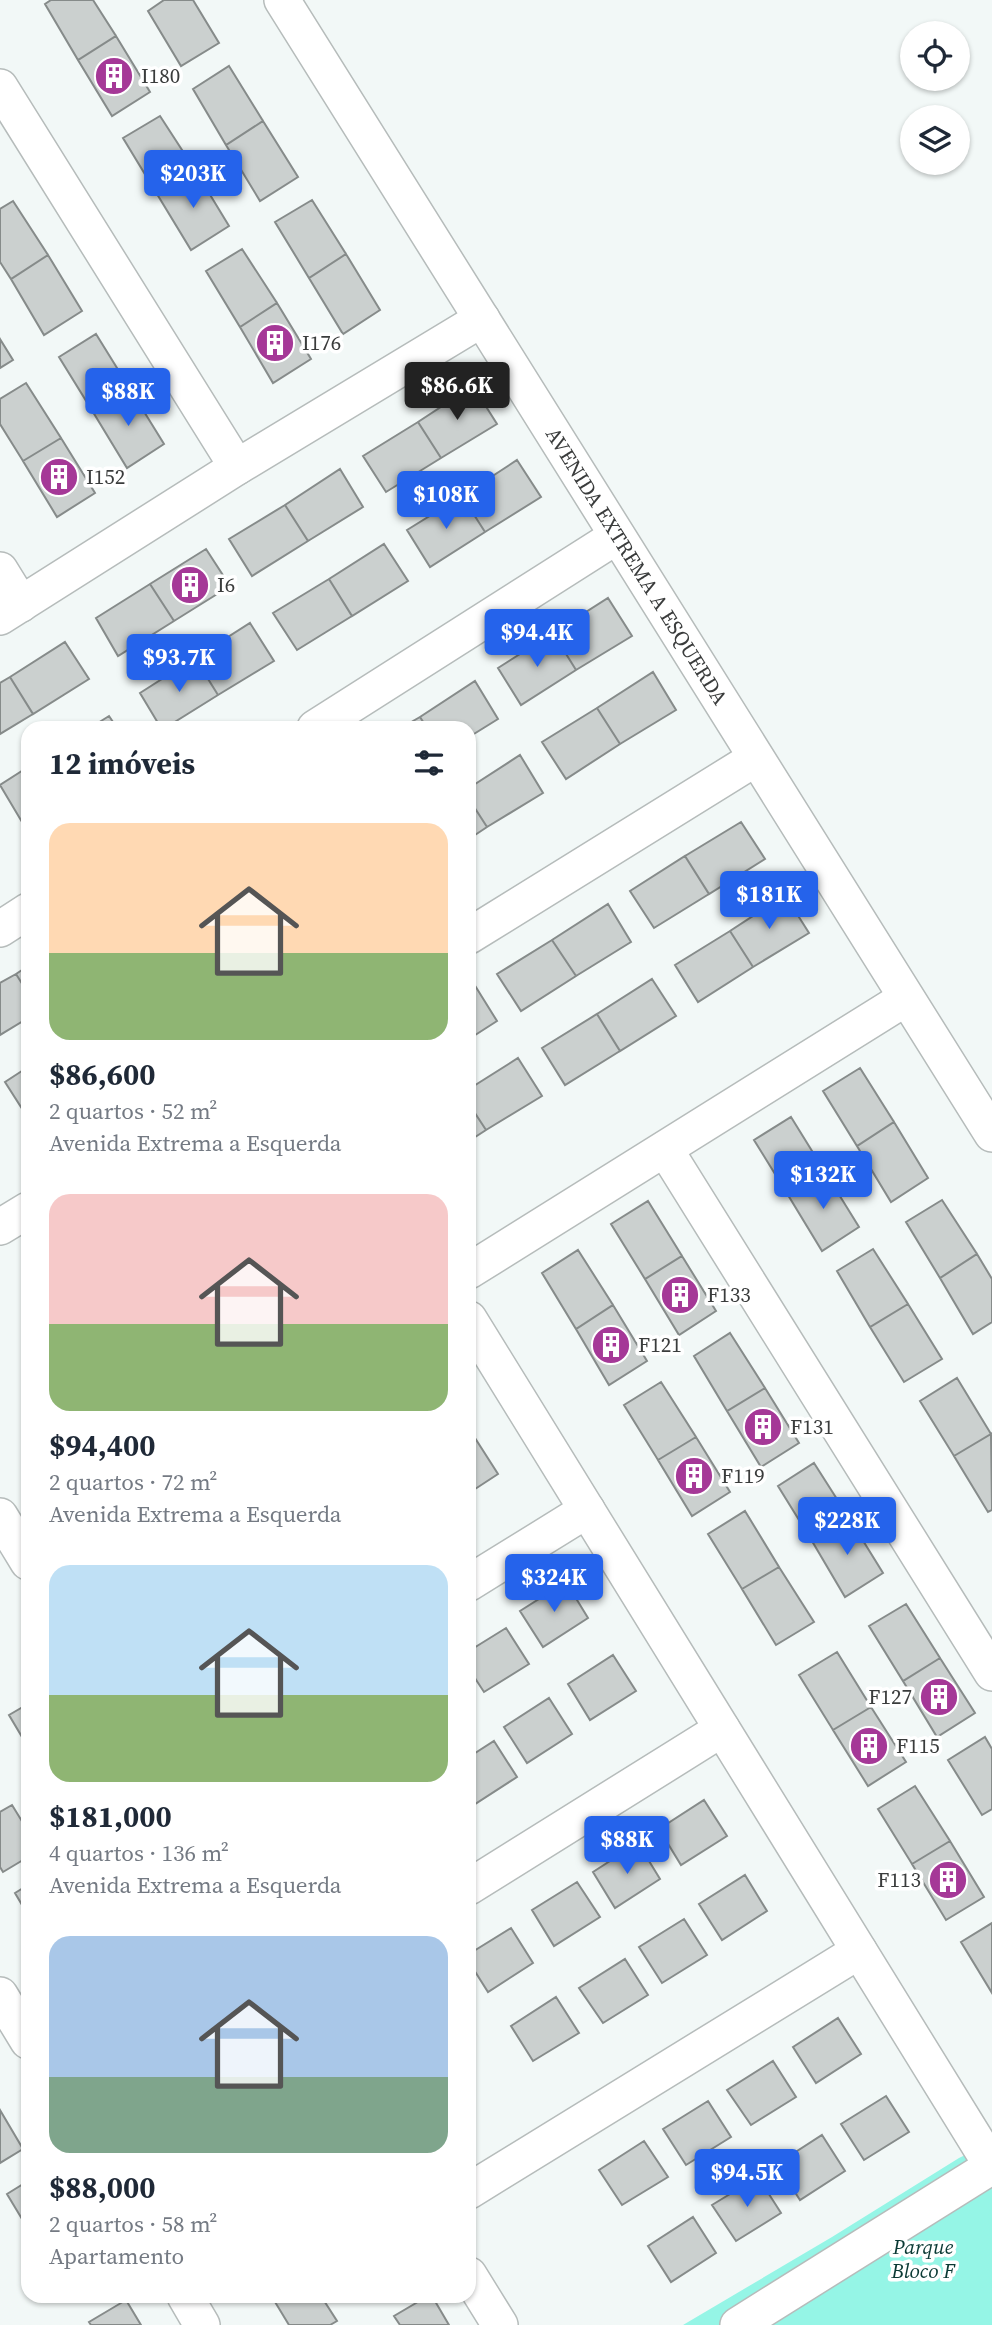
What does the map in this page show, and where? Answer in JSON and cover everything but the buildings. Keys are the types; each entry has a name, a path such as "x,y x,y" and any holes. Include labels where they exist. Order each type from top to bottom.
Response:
{"street":[{"name":"AVENIDA EXTREMA A ESQUERDA","path":"282,0 992,1135"},
{"path":"0,86 237,467"},
{"path":"0,569 11,610 237,467 482,319"},
{"path":"326,721 617,536"},
{"path":"476,932 756,758"},
{"path":"0,929 21,916"},
{"path":"476,1267 906,998"},
{"path":"665,1149 992,1673"},
{"path":"0,1227 21,1214"},
{"path":"476,1330 992,2166 738,2325"},
{"path":"476,1579 587,1510"},
{"path":"0,1516 19,1556"},
{"path":"476,1883 722,1729"},
{"path":"476,2187 859,1951"},
{"path":"0,1995 21,2030"},
{"path":"476,2286 500,2325"},
{"path":"189,2303 202,2325"}],"green space":[{"name":"Parque Bloco F","path":"992,2142 992,2325 683,2325 959,2158"}],"place":[{"name":"I180","path":"114,76"},
{"name":"I176","path":"275,343"},
{"name":"I152","path":"59,477"},
{"name":"I6","path":"190,585"},
{"name":"F133","path":"680,1295"},
{"name":"F121","path":"611,1345"},
{"name":"F131","path":"763,1427"},
{"name":"F119","path":"694,1476"},
{"name":"F127","path":"939,1697"},
{"name":"F115","path":"869,1746"},
{"name":"F113","path":"948,1880"}]}
